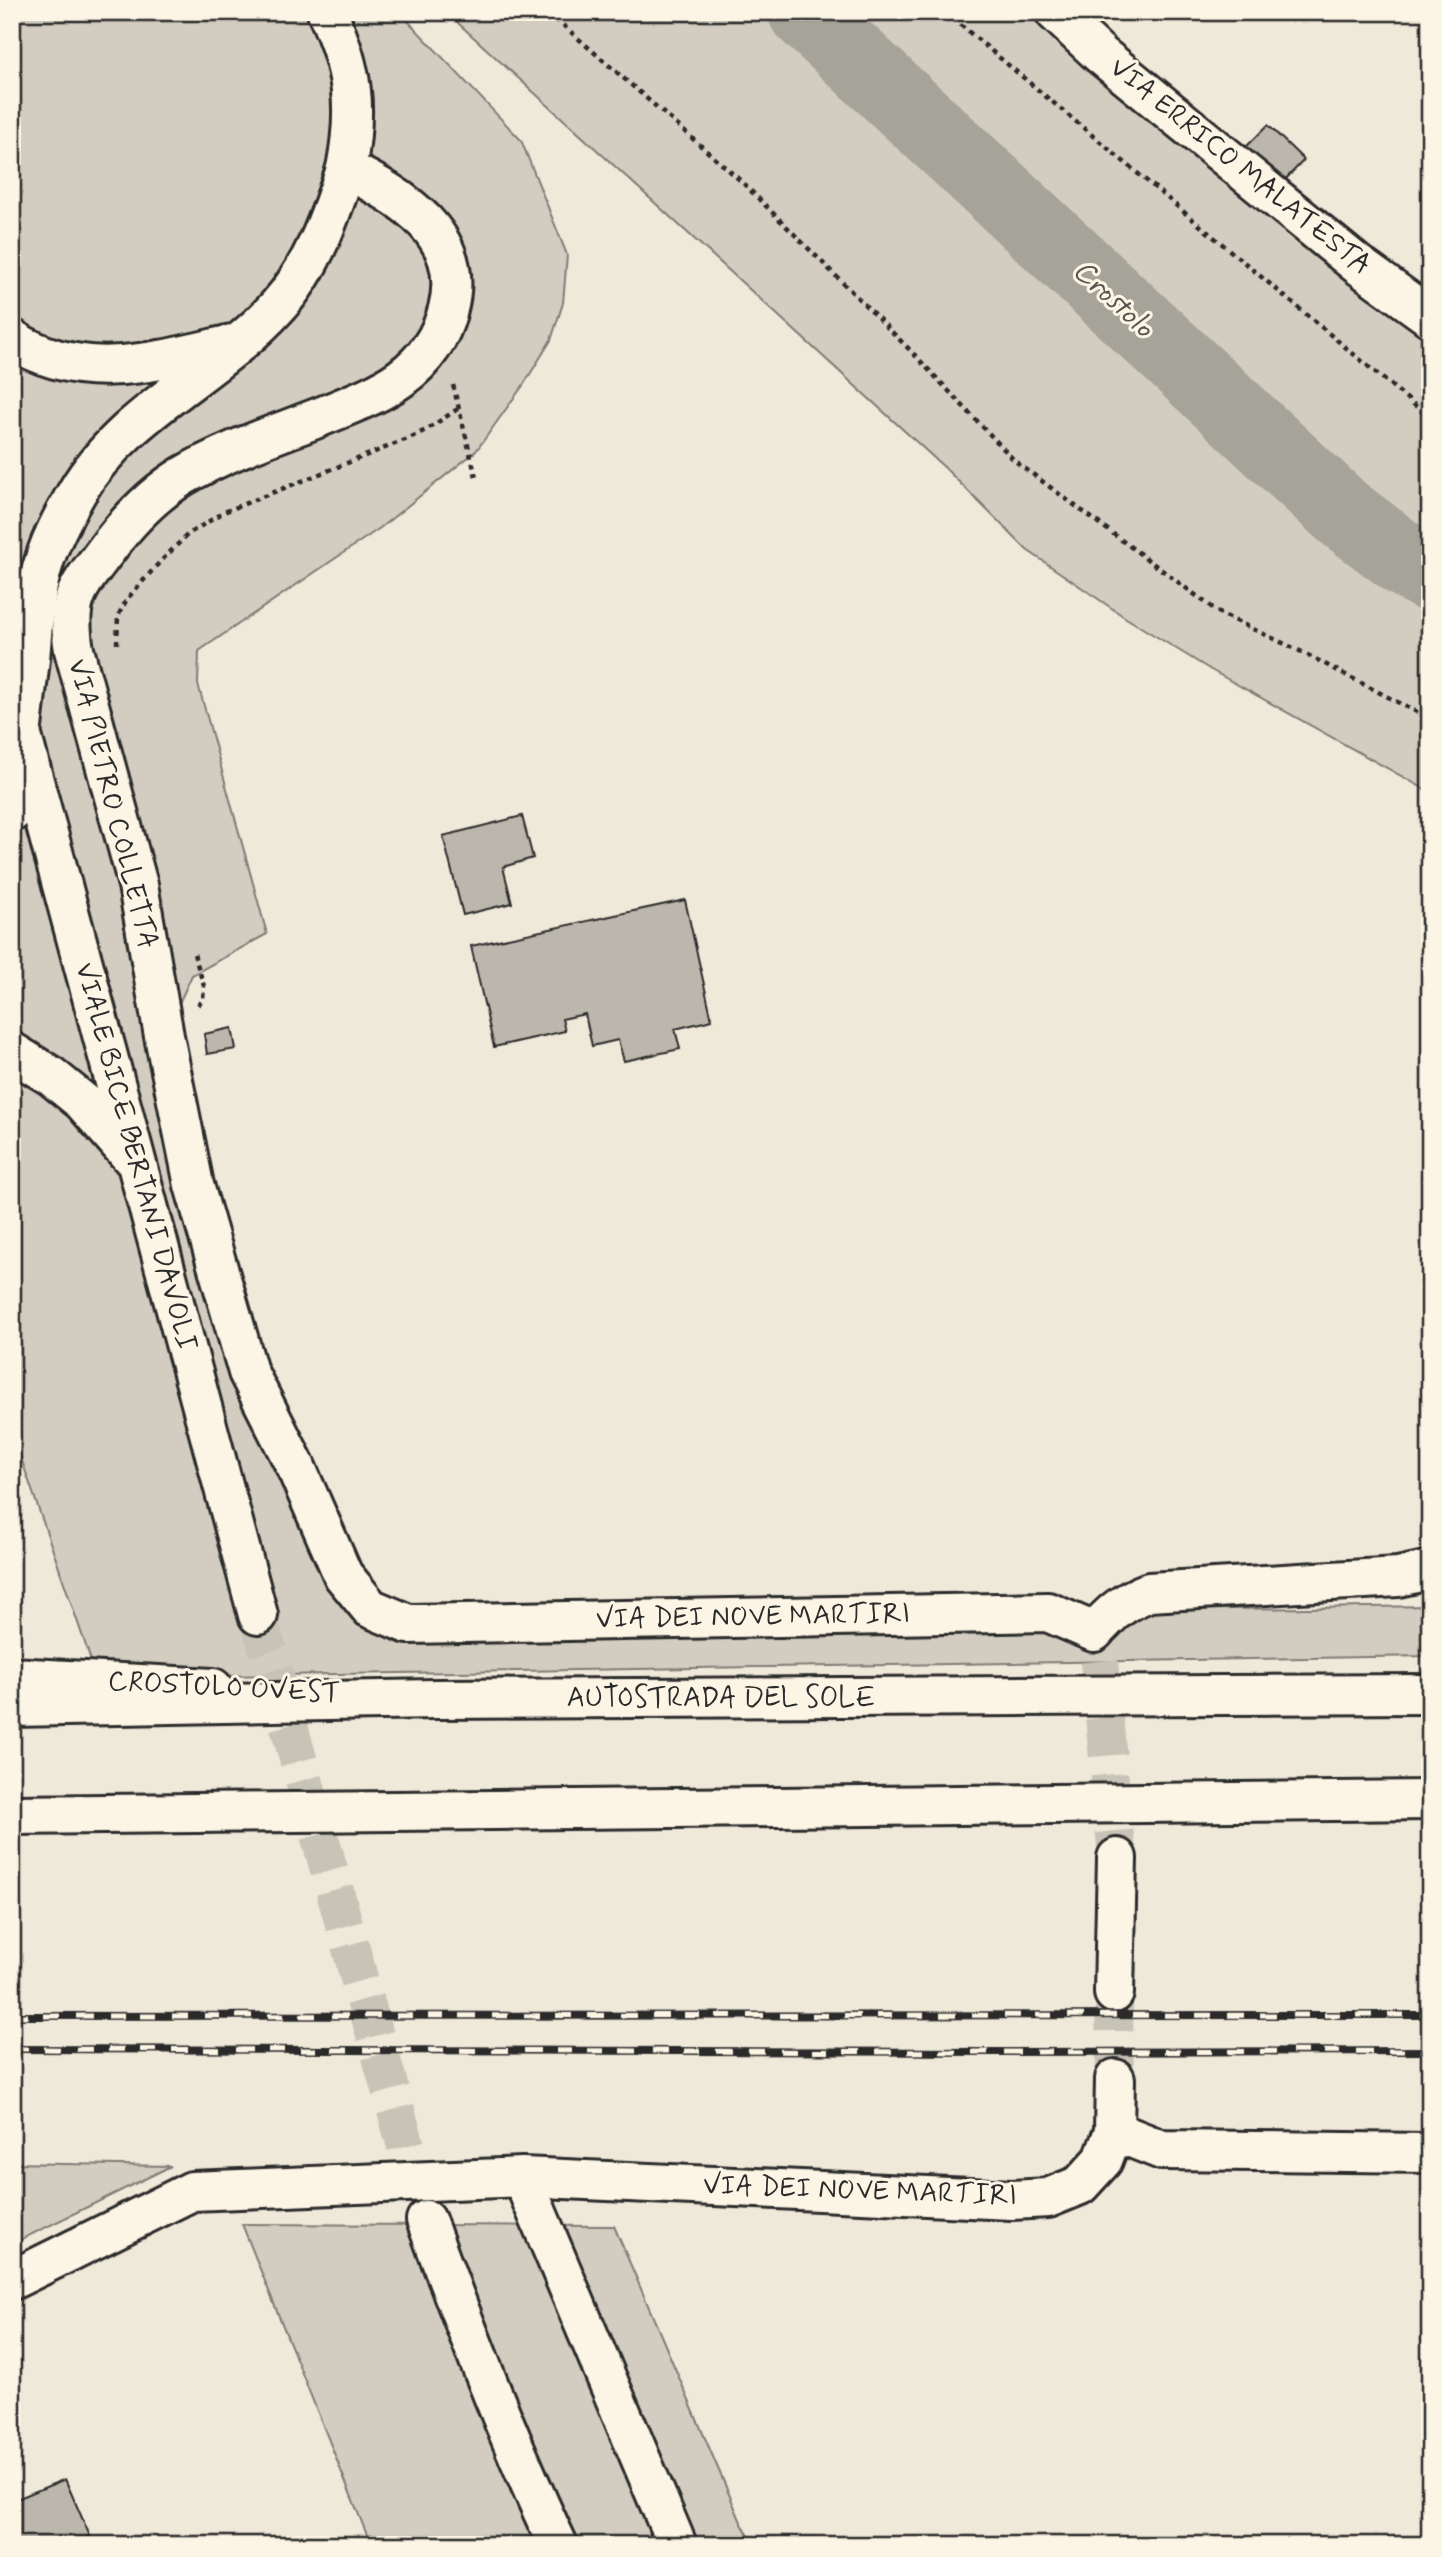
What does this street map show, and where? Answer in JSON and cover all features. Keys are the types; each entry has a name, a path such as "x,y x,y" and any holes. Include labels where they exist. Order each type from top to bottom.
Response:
{"main road":[{"path":"12,812 36,597 44,560 78,491 100,458 127,431 241,342 279,306 301,275 328,224 346,169 352,135 349,68 327,12"},
{"name":"VIA ERRICO MALATESTA","path":"1055,12 1101,55 1357,264 1430,317"},
{"name":"VIA PIETRO COLLETTA","path":"346,169 379,185 410,206 443,245 450,267 450,303 445,322 429,352 399,380 350,404 211,461 182,476 157,495 115,538 77,591 69,621 74,650 138,885 164,1036 194,1185 248,1372 295,1465 343,1575 370,1608 408,1624"},
{"path":"12,339 59,360 100,368 148,363 241,342"},
{"name":"VIALE BICE BERTANI DAVOLI","path":"12,699 258,1615"},
{"path":"12,1052 51,1076 83,1102 138,1165"},
{"name":"VIA DEI NOVE MARTIRI","path":"408,1624 1048,1612 1097,1647 1112,1613 1126,1601 1149,1592 1398,1577 1430,1570"},
{"name":"CROSTOLO OVEST","path":"12,1677 436,1699"},
{"name":"AUTOSTRADA DEL SOLE","path":"12,1707 436,1699 1430,1693"},
{"path":"12,1815 1430,1800"},
{"path":"1114,1993 1117,1858"},
{"name":"VIA DEI NOVE MARTIRI","path":"12,2280 192,2191 522,2176 1012,2200 1048,2197 1080,2185 1103,2160 1114,2131 1115,2079"},
{"path":"1114,2131 1162,2150 1430,2153"},
{"path":"522,2176 677,2545"},
{"path":"426,2220 501,2416 558,2545"}],"path":[{"path":"548,12 741,181 911,351 1015,461 1222,614 1302,652 1430,719"},
{"path":"945,12 1430,418"},
{"path":"118,653 118,616 127,600 188,534 224,512 405,440 426,430 459,408 476,477"},
{"path":"164,1036 204,999 204,986 193,951"}],"shaded area":[{"path":"12,12 404,12 407,20 521,140 567,255 563,303 551,340 524,384 476,451 380,528 199,651 198,684 267,934 192,975 164,1036 248,1372 370,1608 1048,1612 1430,1606 1430,1656 97,1678 12,1432"},
{"path":"446,12 1044,12 1430,327 1430,792 1211,670 1126,618 1027,550 945,468"},
{"path":"12,2163 171,2166 12,2244"},
{"path":"242,2224 614,2226 741,2522 754,2545 371,2545"}],"building":[{"path":"1268,125 1304,160 1280,185 1244,149"},
{"path":"522,816 533,858 503,867 512,903 463,915 443,836"},
{"path":"685,900 712,1020 675,1029 680,1049 624,1061 618,1040 592,1046 585,1014 562,1019 565,1031 494,1047 471,946"},
{"path":"232,1028 236,1049 207,1054 204,1034"},
{"path":"65,2479 90,2536 70,2545 12,2545 12,2501"}],"waterway":[{"name":"Crostolo","path":"805,12 1343,513 1408,562 1430,575"}],"tunnel":[{"path":"258,1615 424,2211"},
{"path":"1099,1661 1117,1858"},
{"path":"1114,1993 1115,2079"}],"railway":[{"path":"12,2016 1430,2015"},
{"path":"12,2049 1430,2051"}]}
